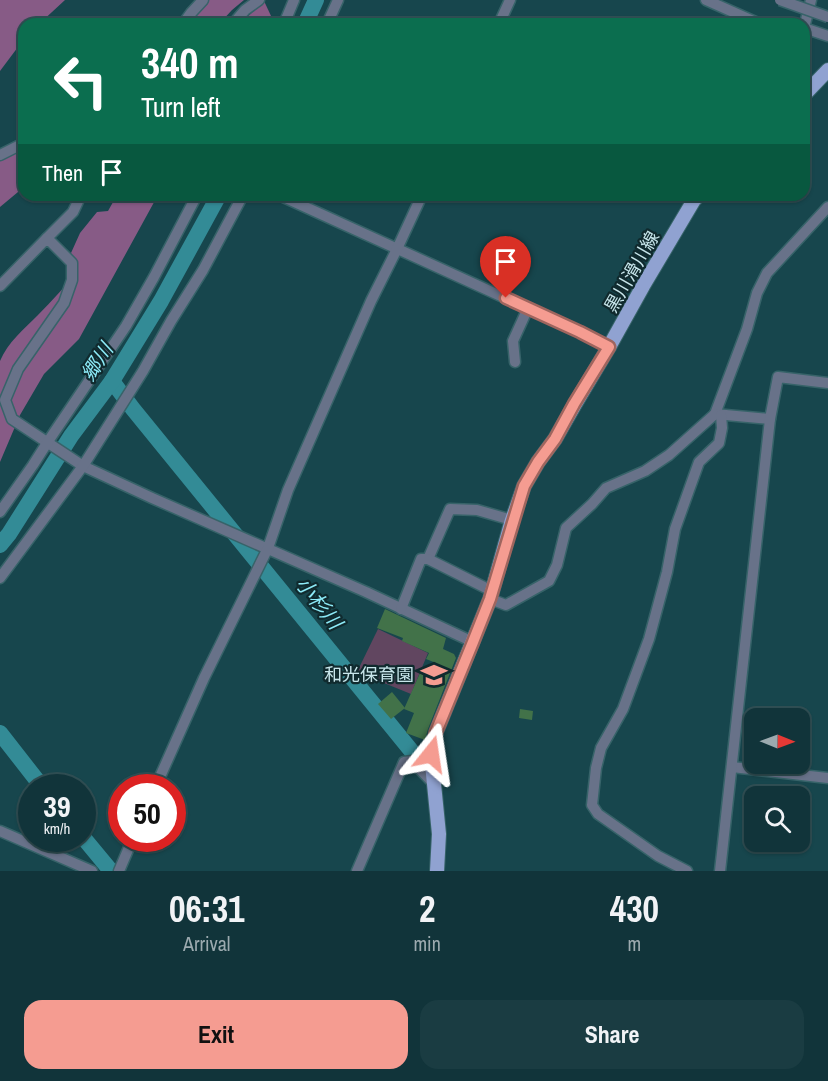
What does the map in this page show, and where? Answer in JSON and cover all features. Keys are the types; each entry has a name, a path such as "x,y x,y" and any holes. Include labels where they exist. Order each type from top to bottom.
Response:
{"main road":[{"path":"810,89 828,70"},
{"name":"黒川滑川線","path":"437,871 439,834 431,754 436,732 491,595 524,486 555,439 693,201"}],"street":[{"path":"187,18 203,0"},
{"path":"238,18 259,0"},
{"path":"286,18 294,0"},
{"path":"330,18 338,0"},
{"path":"502,18 510,0"},
{"path":"706,0 746,18"},
{"path":"780,0 828,17"},
{"path":"806,18 811,0"},
{"path":"810,30 828,36"},
{"path":"0,155 18,146"},
{"path":"0,286 73,212 78,201"},
{"path":"0,512 126,326 194,201"},
{"path":"0,578 83,466 203,270 240,201"},
{"path":"292,201 609,347"},
{"path":"161,774 204,678 268,548 288,490 371,301 419,201"},
{"path":"401,609 421,558 428,559 506,605 549,581 557,565 566,528 606,488 645,471 669,455 718,414 757,293 767,273 828,207"},
{"path":"47,238 72,263 72,280 64,303 18,369 5,400 12,419 83,466 473,642"},
{"path":"515,362 513,341 528,308"},
{"path":"720,871 770,419 778,377 828,383"},
{"path":"718,414 770,419"},
{"path":"687,871 658,856 598,814 592,805 596,768 601,748 623,709 649,639 667,572 675,529 699,462 719,443 722,428 718,414"},
{"path":"428,559 450,509 477,510 513,520"},
{"path":"357,871 405,762 412,761 434,784"},
{"path":"732,767 828,778"},
{"path":"0,831 92,871"},
{"path":"119,871 127,852"}],"shaded area":[{"path":"0,0 65,0 46,18 18,18 18,47 0,71"},
{"path":"196,0 244,0 225,18 182,18"},
{"path":"264,1 272,18 246,18"},
{"path":"18,142 18,192 0,207 0,151"},
{"path":"114,201 155,201 79,339 44,374 20,415 0,462 0,361 17,336 77,273 71,253 80,233 97,212 108,211"},
{"path":"378,629 428,653 411,694 357,672"}],"building":[{"path":"385,609 446,638 443,649 454,654 456,658 425,740 406,733 414,713 404,709 420,673 430,678 436,663 426,659 429,653 402,641 403,638 377,628"},
{"path":"392,692 405,708 391,719 378,704"},
{"path":"520,709 533,711 532,720 519,718"}],"waterway":[{"name":"郷川","path":"308,18 316,0"},
{"name":"郷川","path":"0,545 71,436 112,381 161,301 216,201"},
{"name":"小杉川","path":"112,381 431,778"},
{"path":"0,733 32,774"},
{"path":"95,852 111,871"}],"place":[{"name":"和光保育園","path":"434,675"}],"route":[{"path":"431,754 436,732 490,599 524,486 555,439 609,347 506,298"}]}
